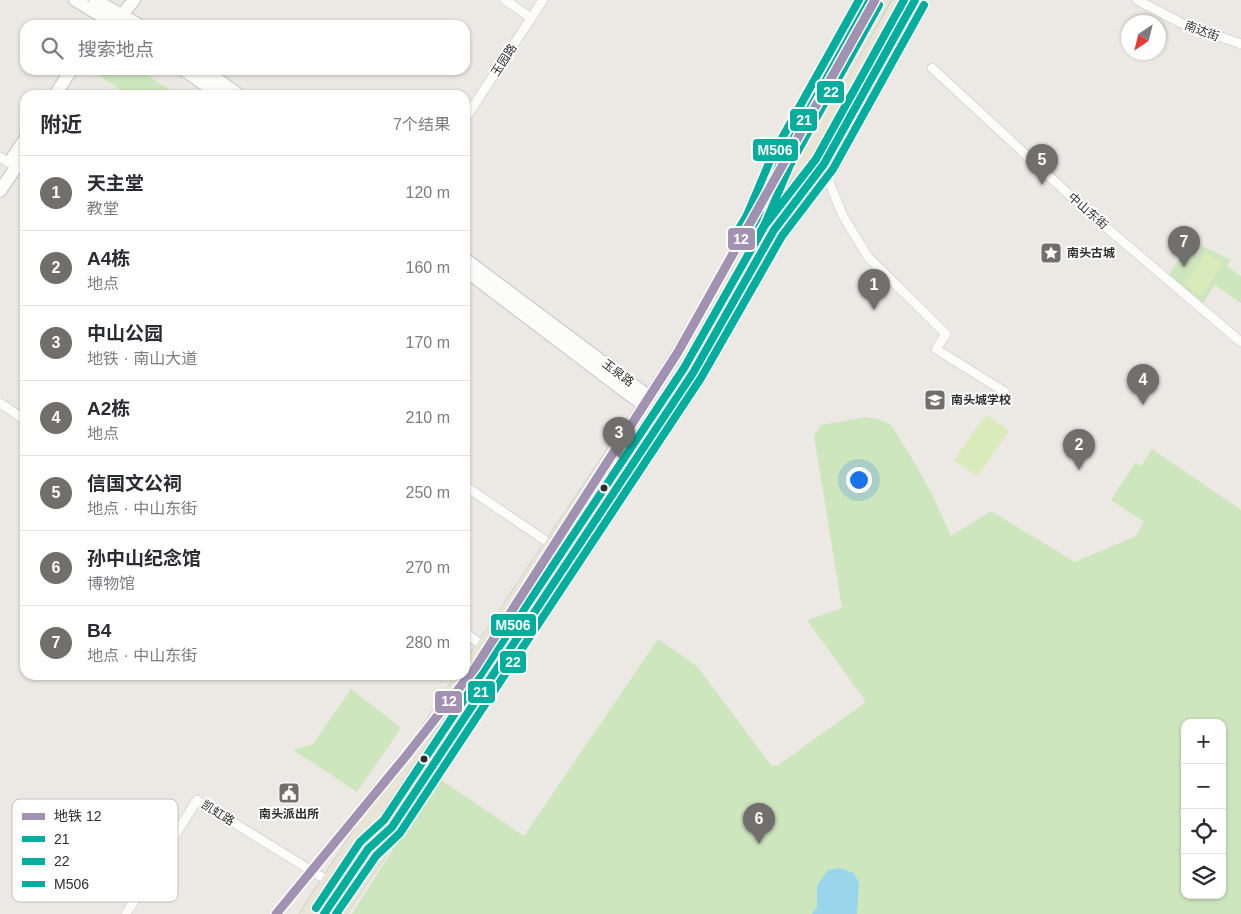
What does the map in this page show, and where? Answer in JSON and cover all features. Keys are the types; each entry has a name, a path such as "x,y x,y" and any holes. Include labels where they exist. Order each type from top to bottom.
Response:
{"main road":[{"path":"470,667 648,402 756,220 795,160 883,0"},
{"path":"338,914 378,855 392,826 666,414 704,353 900,0"},
{"path":"824,81 829,99"},
{"path":"306,914 461,680"},
{"path":"324,914 368,849 392,826"}],"street":[{"path":"75,0 111,20"},
{"path":"95,0 112,20"},
{"path":"113,20 123,0"},
{"path":"114,20 134,0"},
{"path":"505,0 532,18"},
{"name":"玉园路","path":"470,111 543,0"},
{"path":"756,220 781,161 870,0"},
{"path":"774,230 824,164 916,0"},
{"name":"南达街","path":"1137,0 1181,23 1241,44"},
{"name":"中山东街","path":"932,68 1088,212 1241,342"},
{"path":"57,90 68,75"},
{"path":"67,90 78,75"},
{"path":"191,75 213,90"},
{"path":"211,75 232,90"},
{"path":"0,176 4,160 20,144"},
{"path":"0,191 20,161"},
{"path":"824,164 843,216 868,257 946,334 936,349 1005,392"},
{"name":"玉泉路","path":"470,263 648,402"},
{"name":"玉泉路","path":"470,274 666,414"},
{"path":"0,403 20,417"},
{"path":"470,489 552,545"},
{"path":"470,636 484,646"},
{"name":"凯虹路","path":"178,831 197,800 328,881"},
{"path":"373,814 392,826"},
{"name":"凯虹路","path":"126,914 133,902"}],"green space":[{"path":"98,75 147,75 170,90 120,90"},
{"path":"1202,246 1231,260 1227,266 1241,276 1241,303 1215,285 1202,304 1168,276 1185,250 1198,256"},
{"path":"1206,253 1223,264 1201,296 1185,284"},
{"path":"986,415 1009,431 977,476 954,460"},
{"path":"866,417 891,425 933,496 951,536 991,511 1075,562 1136,536 1144,522 1111,500 1135,463 1141,466 1152,449 1241,510 1241,914 352,914 438,778 524,836 658,639 697,666 771,765 777,766 866,702 807,620 842,608 814,436 821,425"},
{"path":"351,689 401,728 357,792 293,750 313,744"}],"water":[{"path":"840,868 854,873 859,883 857,914 812,914 817,907 817,886 828,870"}],"metro line":[{"name":"12","path":"470,674 678,352 875,0"},
{"name":"12","path":"276,914 406,756 466,680"}],"transit line":[{"name":"M506","path":"734,237 747,215 772,156 859,0"},
{"name":"21","path":"743,242 756,220 781,161 870,0"},
{"name":"M506","path":"316,908 360,842 384,820 684,368 765,225 816,159 904,0"},
{"name":"21","path":"324,914 368,849 392,827 693,373 774,230 824,164 915,0"},
{"name":"22","path":"752,247 765,224 790,165 879,5"},
{"name":"22","path":"336,914 376,856 400,833 701,378 782,236 833,169 924,5"}],"place":[{"name":"信国文公祠","path":"1042,185"},
{"name":"南头古城","path":"1051,253"},
{"name":"B4","path":"1184,267"},
{"name":"天主堂","path":"874,310"},
{"name":"南头城学校","path":"935,400"},
{"name":"A2栋","path":"1143,405"},
{"name":"中山公园","path":"619,458"},
{"name":"A4栋","path":"1079,470"},
{"name":"南头派出所","path":"289,793"},
{"name":"孙中山纪念馆","path":"759,844"}]}
